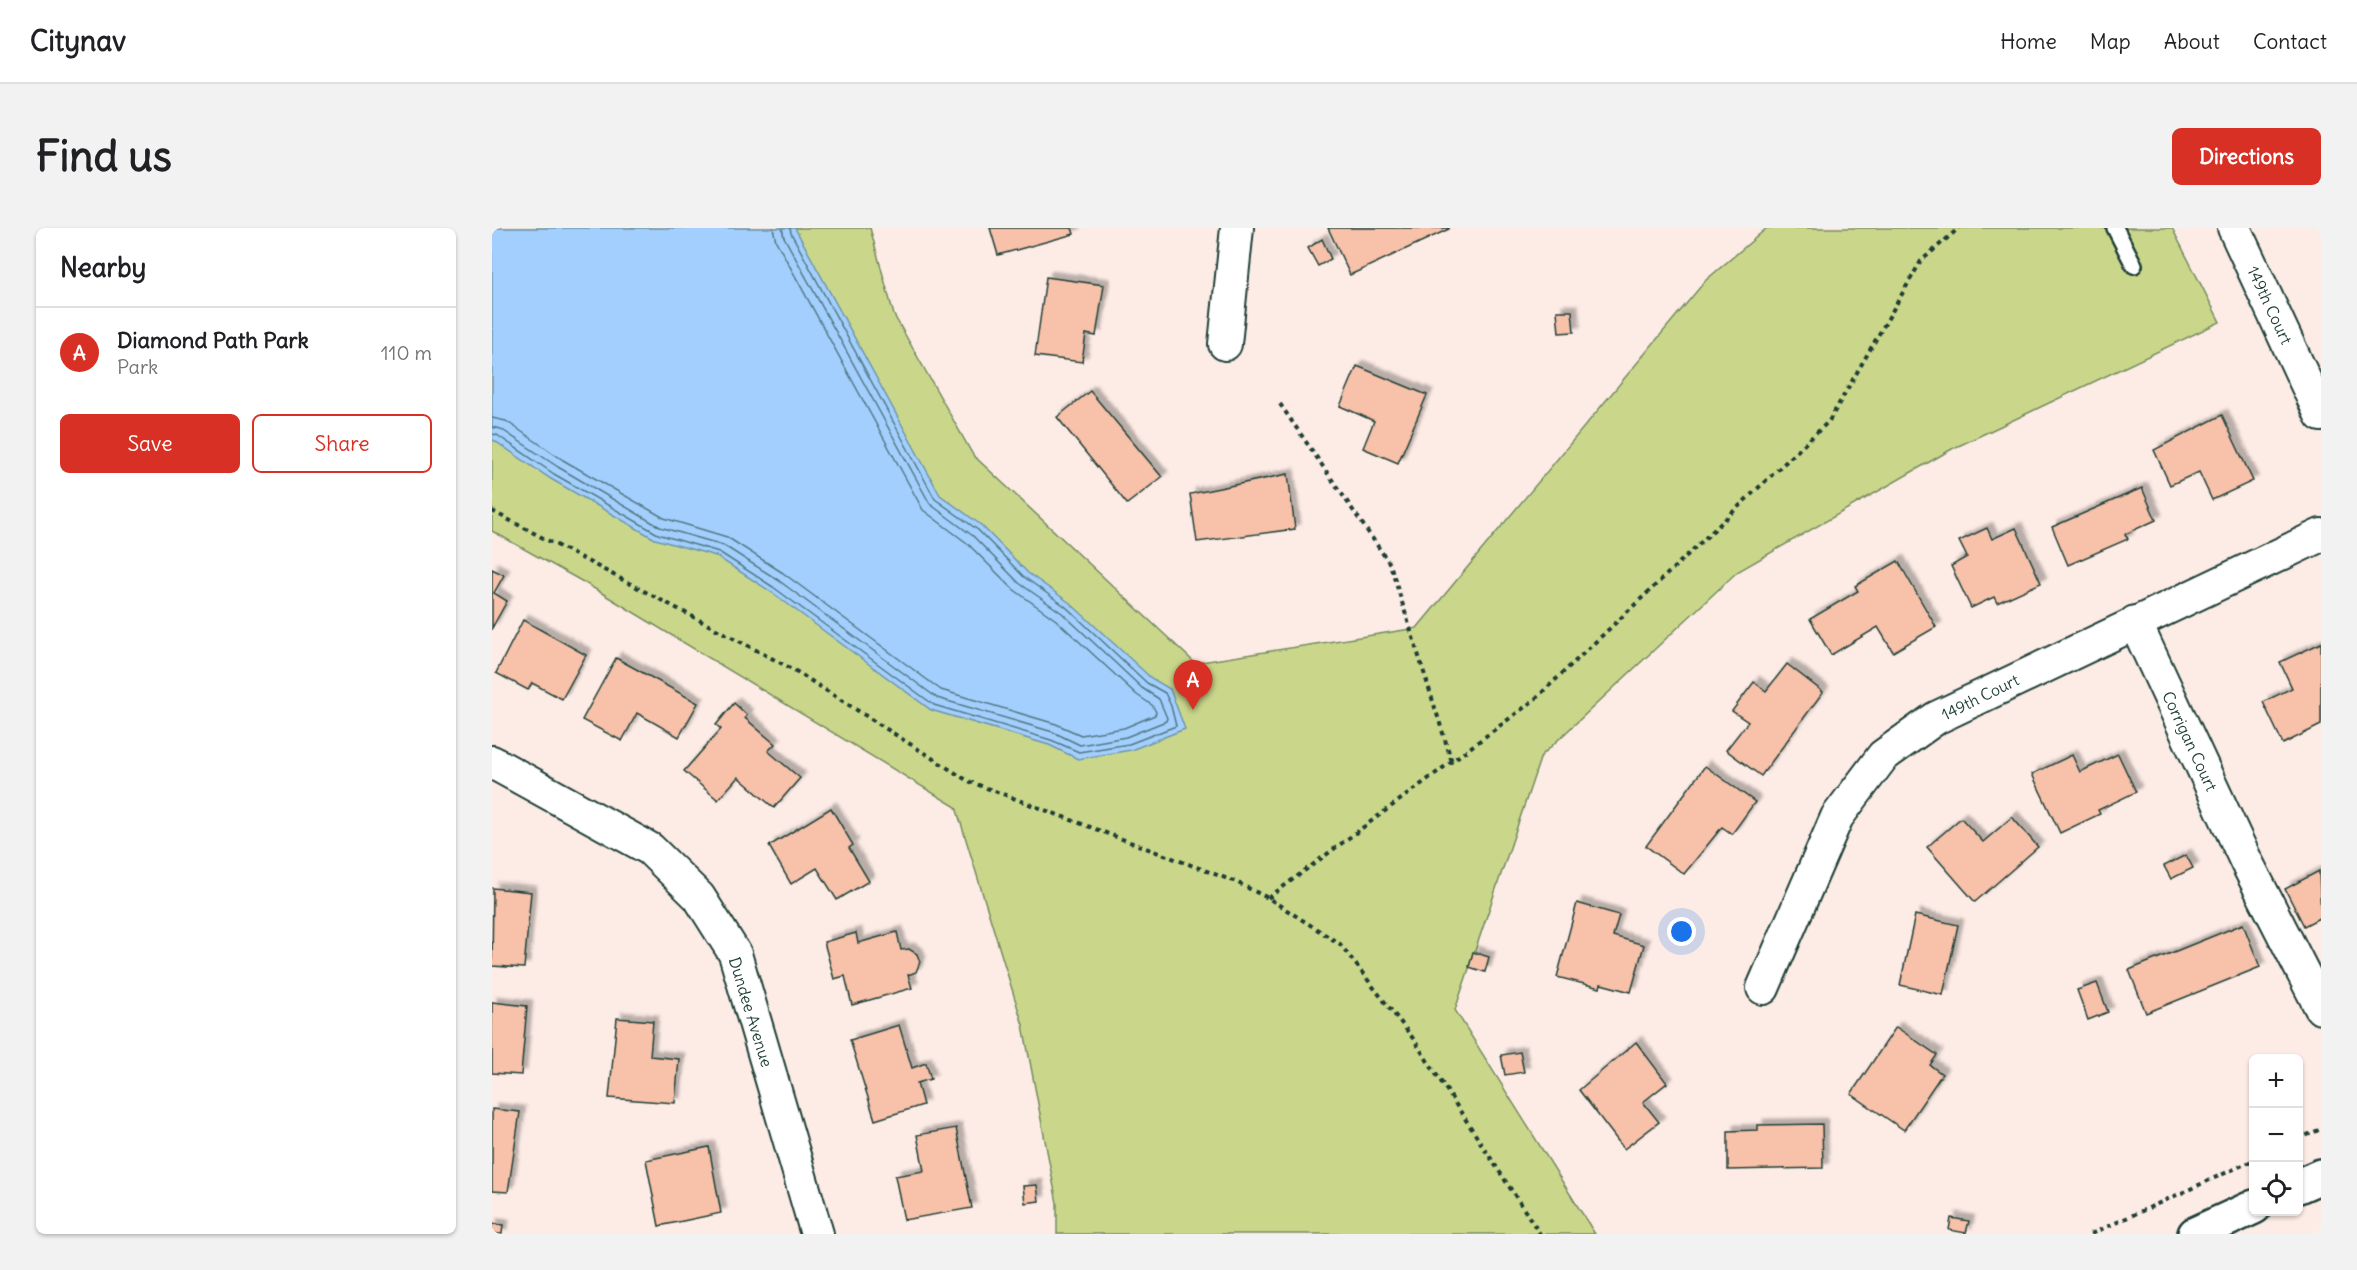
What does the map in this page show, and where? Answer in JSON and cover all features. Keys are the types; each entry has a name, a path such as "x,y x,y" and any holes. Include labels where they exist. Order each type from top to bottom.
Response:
{"highway":[{"path":"2303,1184 2321,1176"},
{"path":"2195,1234 2249,1209"}],"street":[{"path":"1225,344 1237,228"},
{"name":"149th Court","path":"2234,228 2321,415"},
{"name":"149th Court","path":"1762,988 1837,817 1883,756 1936,718 2321,535"},
{"name":"Corrigan Court","path":"2135,622 2246,861 2321,1008"},
{"name":"Dundee Avenue","path":"492,762 650,849 699,897 735,954 817,1227 817,1234"}],"lane":[{"path":"2115,228 2134,265"}],"path":[{"path":"1268,898 1533,701 1829,422 1922,261 1959,228"},
{"path":"1280,404 1390,564 1452,762"},
{"path":"492,511 794,670 968,781 1236,882 1268,898 1340,944 1412,1037 1540,1234"},
{"path":"2303,1137 2321,1129"},
{"path":"2091,1234 2249,1162"}],"green space":[{"path":"492,228 870,228 894,315 973,455 1195,663 1417,628 1706,280 1767,228 2172,228 2220,322 1952,449 1737,572 1541,756 1455,1010 1595,1234 1057,1234 1057,1203 1023,1025 956,807 585,583 492,531"}],"water":[{"path":"492,228 795,228 940,495 981,525 1028,573 1070,603 1151,678 1170,689 1185,729 1131,750 1078,759 1049,745 931,710 770,591 716,556 655,539 551,479 492,439"}],"building":[{"path":"990,228 1072,228 1074,234 998,255"},
{"path":"1328,228 1449,228 1449,229 1350,275"},
{"path":"1322,239 1331,259 1318,266 1308,248"},
{"path":"1046,277 1104,285 1096,336 1086,334 1082,362 1035,356"},
{"path":"1557,311 1572,311 1574,332 1559,333"},
{"path":"1357,366 1427,395 1398,463 1363,448 1374,421 1340,406"},
{"path":"1090,391 1162,477 1127,504 1057,417"},
{"path":"2222,415 2253,481 2212,500 2199,472 2170,485 2154,450"},
{"path":"1288,474 1295,529 1197,542 1190,494"},
{"path":"2142,488 2156,520 2125,534 2128,539 2068,565 2052,527"},
{"path":"1987,528 1992,539 2016,528 2041,583 1997,603 1994,597 1971,608 1951,566 1967,557 1959,541"},
{"path":"1898,561 1936,627 1893,652 1878,627 1831,655 1810,619 1858,591 1855,586"},
{"path":"492,569 504,575 494,593 507,601 492,628"},
{"path":"523,620 586,655 562,699 532,683 528,690 496,673"},
{"path":"2321,643 2321,725 2283,744 2263,702 2292,688 2280,662"},
{"path":"616,658 698,703 679,737 637,713 622,741 582,720"},
{"path":"1787,664 1823,692 1761,776 1726,750 1748,722 1732,711 1754,682 1766,691"},
{"path":"734,703 747,715 745,718 775,744 768,751 800,778 774,808 738,777 718,800 684,771 721,729 716,725"},
{"path":"2118,754 2136,792 2098,810 2100,814 2060,833 2032,774 2072,755 2080,772"},
{"path":"1705,766 1755,802 1732,834 1722,827 1684,874 1646,846"},
{"path":"831,808 853,845 849,848 869,881 837,900 817,868 791,884 769,846"},
{"path":"2012,817 2038,847 1975,902 1927,847 1961,818 1983,842"},
{"path":"2186,855 2193,868 2171,879 2164,866"},
{"path":"2319,871 2321,917 2304,926 2285,889"},
{"path":"493,888 531,892 524,968 492,966"},
{"path":"1577,903 1619,915 1613,936 1644,945 1631,992 1601,984 1600,988 1557,977"},
{"path":"1915,915 1958,925 1943,995 1900,985"},
{"path":"2243,924 2260,967 2146,1013 2129,970"},
{"path":"897,932 901,950 909,949 917,954 920,962 916,972 908,975 912,988 852,1005 845,976 834,979 824,942 856,933 858,943"},
{"path":"1473,952 1489,957 1485,972 1469,967"},
{"path":"2097,983 2108,1012 2088,1020 2077,990"},
{"path":"492,1002 527,1006 521,1075 492,1073"},
{"path":"617,1018 653,1021 650,1056 679,1059 675,1103 609,1098"},
{"path":"899,1025 912,1068 926,1063 931,1079 917,1083 923,1105 875,1120 850,1040"},
{"path":"1896,1027 1937,1055 1930,1065 1942,1074 1904,1130 1851,1094"},
{"path":"1636,1042 1667,1083 1643,1102 1659,1122 1624,1149 1579,1090"},
{"path":"1520,1052 1524,1072 1505,1075 1501,1055"},
{"path":"492,1109 520,1112 508,1192 492,1191"},
{"path":"1822,1124 1823,1168 1728,1170 1728,1131 1758,1130 1758,1125"},
{"path":"956,1128 972,1208 904,1220 895,1176 924,1171 917,1135"},
{"path":"709,1147 721,1213 659,1226 646,1160"},
{"path":"1037,1185 1039,1201 1025,1203 1023,1186"},
{"path":"1951,1218 1969,1221 1966,1233 1949,1230"},
{"path":"492,1224 503,1225 502,1234 492,1234"}],"place":[{"name":"Diamond Path Park","path":"1193,710"}]}
